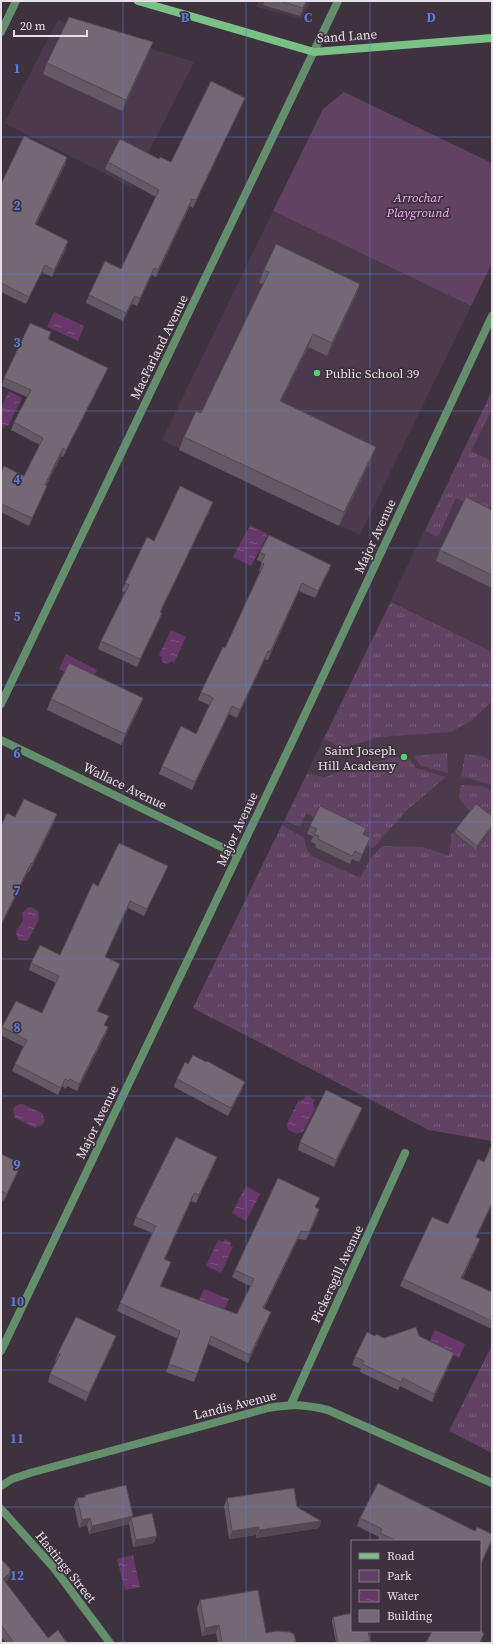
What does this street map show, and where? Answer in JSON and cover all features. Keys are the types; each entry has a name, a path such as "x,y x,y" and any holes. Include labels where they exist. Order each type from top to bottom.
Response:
{"street":[{"path":"1,32 16,1"},
{"name":"Sand Lane","path":"138,1 314,52 492,38"},
{"name":"MacFarland Avenue","path":"1,704 338,1"},
{"name":"Major Avenue","path":"1,1351 238,855 492,316"},
{"name":"Wallace Avenue","path":"1,740 238,855"},
{"name":"Pickersgill Avenue","path":"291,1404 405,1153"},
{"name":"Landis Avenue","path":"1,1486 12,1479 30,1473 260,1410 291,1404 311,1406 328,1410 492,1483"},
{"name":"Hastings Street","path":"1,1509 54,1568 110,1643"}],"shaded area":[{"path":"259,1 311,1 302,19 256,7"},
{"path":"58,20 194,62 131,187 4,123"},
{"name":"Public School 39","path":"273,211 471,306 360,535 162,440"},
{"name":"Saint Joseph Hill Academy","path":"492,391 492,1141 429,1130 193,1008"}],"green space":[{"name":"Arrochar Playground","path":"344,92 492,163 492,263 471,306 273,211 323,109"},
{"path":"492,391 492,409 471,451 492,461 492,504 488,512 456,498 438,537 425,531"},
{"path":"391,602 492,652 492,701 471,721 451,732 376,738 346,747 340,747 324,739"},
{"path":"447,753 448,773 421,766 413,756"},
{"path":"465,754 482,756 492,761 492,785 461,776"},
{"path":"395,757 408,757 416,768 446,777 406,811 373,848 306,813 300,827 285,820 307,774 325,777 359,765"},
{"path":"461,785 481,786 492,791 492,822 471,813 459,798"},
{"path":"282,825 304,838 307,850 312,856 360,878 371,858 382,846 423,847 449,856 452,832 476,850 492,829 492,1141 429,1130 193,1008"},
{"path":"492,1345 492,1453 449,1431"}],"water":[{"path":"54,312 84,326 78,341 47,327"},
{"path":"9,391 22,398 8,426 5,425 4,428 1,426 1,407"},
{"path":"250,525 268,534 251,566 233,557"},
{"path":"171,630 186,637 174,663 172,661 167,664 162,662 162,657 159,655"},
{"path":"66,654 97,670 90,684 59,669"},
{"path":"31,907 38,911 39,919 29,939 26,941 19,940 16,931 23,921 22,913 27,908"},
{"path":"307,1095 315,1100 313,1104 315,1109 303,1132 297,1134 288,1130 287,1124 298,1101 303,1100"},
{"path":"22,1104 42,1113 45,1120 42,1125 35,1128 15,1118 13,1109 17,1105"},
{"path":"246,1186 260,1194 246,1221 232,1213"},
{"path":"225,1239 231,1242 230,1246 233,1247 221,1273 206,1266 218,1240 223,1242"},
{"path":"204,1289 229,1299 222,1315 198,1302"},
{"path":"435,1330 465,1344 459,1358 428,1344"},
{"path":"133,1555 140,1587 125,1590 117,1559"}],"building":[{"path":"280,1 306,1 303,8"},
{"path":"69,17 153,42 126,100 47,63"},
{"path":"211,81 245,98 196,200 192,199 158,270 154,268 140,298 135,296 126,313 89,295 105,261 121,269 159,190 108,162 120,139 159,159 160,157 171,162"},
{"path":"24,136 67,157 35,224 68,241 54,270 45,265 29,297 1,283 1,184"},
{"path":"276,244 360,284 332,343 313,334 280,401 376,447 344,512 184,437 196,411 201,413 269,272 264,270"},
{"path":"30,323 51,332 48,339 108,368 66,450 63,448 45,485 47,486 32,518 1,504 1,472 4,466 24,476 43,438 14,422 31,390 4,378"},
{"path":"180,486 213,502 160,612 162,613 140,659 101,641 129,585 125,583 147,537 154,541"},
{"path":"466,497 492,510 492,575 440,550"},
{"path":"269,535 331,565 318,591 302,583 270,652 268,651 240,710 232,706 195,782 162,766 181,726 196,734 213,698 201,692 223,647 225,648 264,564 261,563 265,555 260,552"},
{"path":"69,663 143,698 125,734 51,699"},
{"path":"24,799 57,814 1,925 1,826 7,813 15,817"},
{"path":"476,804 492,816 492,826 477,846 456,829"},
{"path":"320,806 366,828 363,834 370,838 362,855 355,851 352,856 318,839 319,836 314,834 317,829 310,826"},
{"path":"119,843 168,866 147,909 130,901 105,957 120,964 97,1011 109,1016 104,1025 108,1027 79,1084 70,1079 69,1081 65,1079 61,1088 15,1064 27,1040 2,1027 16,1001 42,1013 59,976 31,963 40,945 60,955 93,883 98,886"},
{"path":"193,1055 245,1082 231,1108 177,1079 185,1062 188,1064"},
{"path":"326,1090 362,1108 336,1160 300,1142"},
{"path":"176,1137 217,1157 199,1195 194,1193 164,1259 171,1262 160,1286 237,1314 254,1279 235,1270 278,1178 320,1198 315,1207 319,1209 309,1232 301,1231 263,1308 271,1312 250,1355 211,1336 197,1374 169,1364 180,1331 120,1303 156,1226 136,1217"},
{"path":"492,1144 492,1203 476,1237 480,1239 461,1278 492,1292 492,1321 403,1279 432,1217 448,1224 478,1159 484,1162"},
{"path":"1,1154 21,1164 7,1194 1,1191"},
{"path":"76,1317 116,1336 89,1393 50,1374 60,1354 58,1353"},
{"path":"416,1327 419,1336 454,1353 434,1394 403,1378 401,1382 362,1364 364,1361 355,1357 367,1332 384,1338"},
{"path":"378,1483 475,1531 477,1527 492,1534 492,1539 482,1561 481,1540 395,1540 380,1533 382,1529 360,1518"},
{"path":"126,1485 133,1516 92,1526 90,1518 82,1520 77,1498"},
{"path":"294,1488 297,1507 321,1521 259,1530 259,1527 232,1531 227,1498"},
{"path":"152,1513 157,1536 136,1540 131,1518"},
{"path":"1,1559 12,1571 3,1579 48,1638 58,1630 67,1643 14,1643 1,1625"},
{"path":"258,1590 266,1633 277,1631 290,1632 294,1634 296,1643 222,1643 219,1625 205,1628 200,1600"},
{"path":"351,1613 351,1632 368,1632 370,1641 360,1643 338,1643 333,1617"},
{"path":"432,1632 481,1632 484,1633 480,1643 426,1643"}],"place":[{"name":"Public School 39","path":"317,373"},
{"name":"Saint Joseph Hill Academy","path":"404,757"}]}
